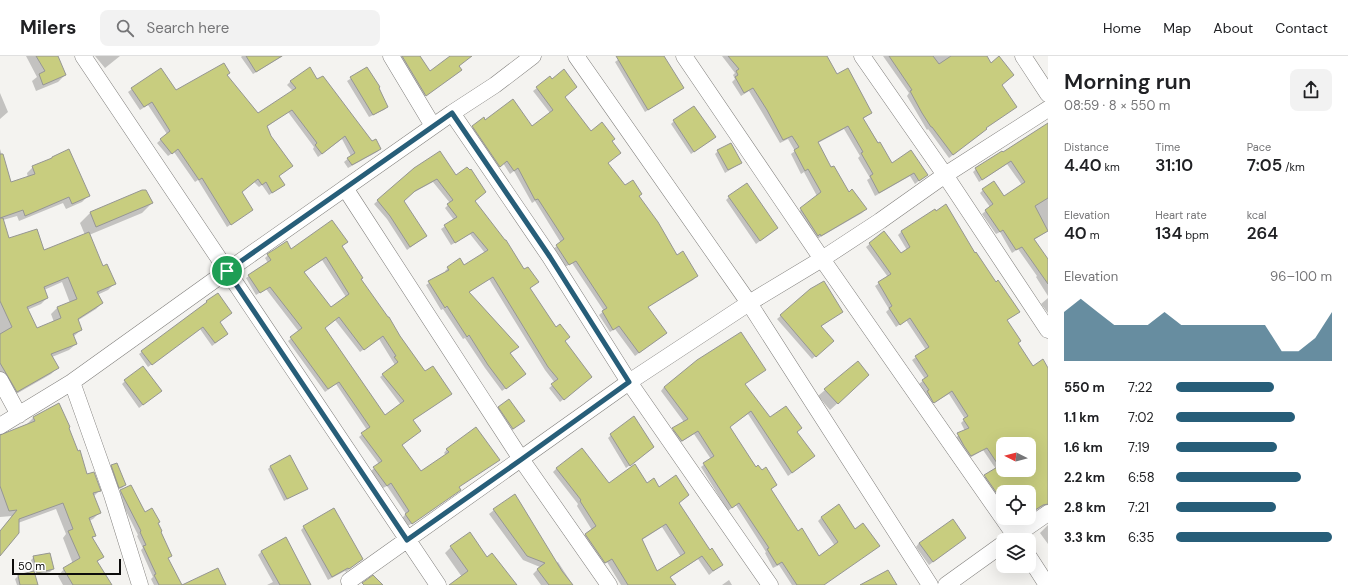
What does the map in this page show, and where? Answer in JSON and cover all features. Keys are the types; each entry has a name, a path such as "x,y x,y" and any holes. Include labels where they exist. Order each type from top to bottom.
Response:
{"street":[{"path":"83,56 438,585"},
{"path":"391,56 433,126"},
{"path":"0,426 72,382 433,126 495,85 533,56"},
{"path":"576,56 749,303 930,585"},
{"path":"684,56 1006,533"},
{"path":"862,56 945,175 1048,330"},
{"path":"1023,56 1048,94"},
{"path":"349,581 629,382 749,303 822,259 880,221 945,175 1048,109"},
{"path":"452,113 550,257 629,382 770,585"},
{"path":"345,188 522,459 609,585"},
{"path":"0,380 19,415"},
{"path":"72,382 112,495 140,585"},
{"path":"1021,533 1048,514"},
{"path":"946,585 996,550"},
{"path":"1036,568 1047,585"}],"building":[{"path":"36,56 58,56 66,75 43,85 39,74 45,71"},
{"path":"246,56 282,56 256,72"},
{"path":"402,56 420,56 430,71 450,56 472,56 459,66 462,70 426,96"},
{"path":"616,56 664,56 684,88 648,110"},
{"path":"728,56 827,56 837,74 848,68 872,113 863,118 878,143 880,142 892,163 911,150 928,175 919,181 914,173 879,193 870,176 873,174 861,153 863,152 848,126 818,142 831,167 834,166 849,192 852,189 867,209 821,236 820,234 818,236 800,208 821,192 808,169 805,171 794,150 799,147 792,136 783,140 753,88 744,93 735,77 738,75 736,71 739,69"},
{"path":"889,56 933,56 939,64 951,56 987,56 991,63 999,56 1014,75 1002,85 1017,107 986,128 987,129 953,155 931,127 910,91 912,90"},
{"path":"224,63 230,73 227,75 258,113 296,88 290,81 310,67 317,79 323,76 372,141 376,139 381,149 352,165 347,158 355,153 345,136 322,154 315,145 317,143 292,110 267,126 271,136 293,166 279,176 285,185 272,193 266,182 262,185 258,179 242,192 253,210 231,225 202,178 199,180 178,149 172,154 160,139 170,131 152,102 144,107 131,88 161,68 176,90"},
{"path":"367,67 380,87 379,88 388,107 373,115 350,77"},
{"path":"564,69 577,87 565,97 591,131 602,122 615,139 612,141 621,153 608,163 625,185 633,180 642,194 639,196 658,222 677,255 683,251 698,276 648,307 667,333 639,353 619,326 613,330 602,311 607,308 576,261 569,265 556,245 564,239 538,199 535,200 518,168 514,171 507,161 500,167 472,126 484,117 485,120 513,99 532,126 553,110 536,87 550,76 552,79"},
{"path":"694,106 716,137 694,152 673,120"},
{"path":"1048,123 1048,198 1035,206 1048,231 1034,239 1048,259 1048,284 1022,247 1016,250 1003,230 1000,232 985,210 993,204 982,189 994,181 1004,196 1025,182 1011,161 982,180 975,168"},
{"path":"731,143 742,163 728,170 717,150"},
{"path":"69,149 90,196 72,204 69,197 25,216 23,210 0,218 0,154 3,154 11,182 35,174 32,166"},
{"path":"440,151 456,175 467,167 470,170 471,169 486,192 475,201 506,240 524,269 528,267 539,282 530,288 556,327 560,324 570,337 565,341 592,377 564,400 551,384 558,379 548,367 493,277 469,292 519,347 510,353 526,374 506,389 488,365 469,335 467,337 447,306 445,308 428,281 449,270 447,267 460,258 464,265 488,250 473,232 455,243 444,225 457,217 447,204 453,200 437,179 415,191 404,201 427,236 410,247 390,216 377,200 414,168"},
{"path":"747,183 778,228 760,241 728,196"},
{"path":"142,190 146,190 153,203 96,227 90,212"},
{"path":"946,204 975,253 976,252 996,282 998,280 1020,312 1007,320 1021,341 1018,343 1033,366 1043,359 1048,368 1048,504 1036,509 1036,485 996,485 996,492 984,475 996,468 996,477 1036,477 1036,437 996,437 996,462 987,448 971,456 957,433 969,428 963,419 968,416 952,391 934,403 933,402 927,391 929,390 922,380 928,376 915,356 929,347 910,318 900,325 889,308 892,306 878,282 891,274 869,243 884,231 901,253 910,247 901,231 935,209 936,211"},
{"path":"0,218 3,218 9,238 37,229 44,250 89,232 103,266 107,264 116,284 97,292 103,303 78,319 82,330 73,334 77,344 51,354 59,368 17,392 0,363 0,334 12,327 0,301","holes":["68,277 77,299 57,307 61,318 37,328 27,307 48,298 44,287"]},
{"path":"332,220 348,242 342,246 363,278 361,279 389,317 400,336 425,371 433,366 452,394 413,420 421,431 402,445 421,471 449,452 446,449 476,427 500,460 459,487 461,490 412,524 405,514 409,511 391,483 387,486 373,467 382,461 361,433 370,427 339,382 328,389 290,337 302,328 270,287 260,293 248,275 271,260 267,254 287,241 291,249","holes":["326,257 349,294 331,307 304,272","339,317 364,350 383,336 396,356 394,357 398,362 382,374 404,401 385,415 325,328"]},
{"path":"824,281 843,312 821,326 834,341 816,357 780,315 810,289"},
{"path":"218,293 232,313 220,322 228,334 215,343 203,327 152,365 141,351"},
{"path":"741,332 766,370 745,384 770,417 786,406 802,428 797,432 815,456 792,473 751,411 730,427 756,467 758,465 762,470 766,467 777,485 771,489 798,531 802,528 819,556 838,542 821,517 839,504 855,529 863,523 880,546 824,585 797,585 782,562 777,565 767,549 769,548 739,503 732,508 703,463 714,456 698,431 682,441 672,428 688,419 664,387 697,360"},
{"path":"858,361 869,375 838,404 824,389"},
{"path":"143,366 162,391 143,405 124,380"},
{"path":"509,399 525,421 513,429 498,407"},
{"path":"59,403 70,427 69,428 78,451 80,450 87,474 94,472 101,491 93,493 101,513 89,518 96,536 92,537 104,557 97,561 112,585 73,585 63,568 80,558 68,531 73,529 63,503 19,519 19,533 0,556 0,531 17,510 9,511 0,486 0,435 35,421 33,417"},
{"path":"634,416 654,447 630,466 610,434"},
{"path":"582,448 609,483 635,464 647,483 654,478 659,487 676,475 689,495 679,503 710,550 712,548 723,565 713,571 702,556 670,577 676,585 628,585 612,559 605,563 585,534 596,526 580,501 581,500 556,468","holes":["666,524 685,553 657,571 642,539"]},
{"path":"290,455 308,489 287,499 270,466"},
{"path":"117,463 126,485 119,488 111,465"},
{"path":"131,485 145,512 152,508 160,522 158,523 162,531 161,532 172,556 168,558 182,585 159,585 154,575 156,574 143,546 146,545 140,532 141,531 120,490"},
{"path":"515,494 562,571 573,585 549,585 537,569 545,563 527,556 493,509"},
{"path":"334,508 363,559 349,569 348,568 332,577 303,526"},
{"path":"953,519 966,538 933,562 919,543"},
{"path":"470,532 487,557 492,553 517,585 449,585 468,571 450,546"},
{"path":"286,537 311,585 280,585 261,551"},
{"path":"50,553 54,569 37,573 33,556"},
{"path":"218,568 226,585 182,585"},
{"path":"888,570 897,585 860,585"},
{"path":"34,571 38,585 20,585 18,575"},
{"path":"373,575 383,585 364,585 362,583"}],"route":[{"path":"452,113 550,257 629,382 407,540 227,271 452,113"}]}
